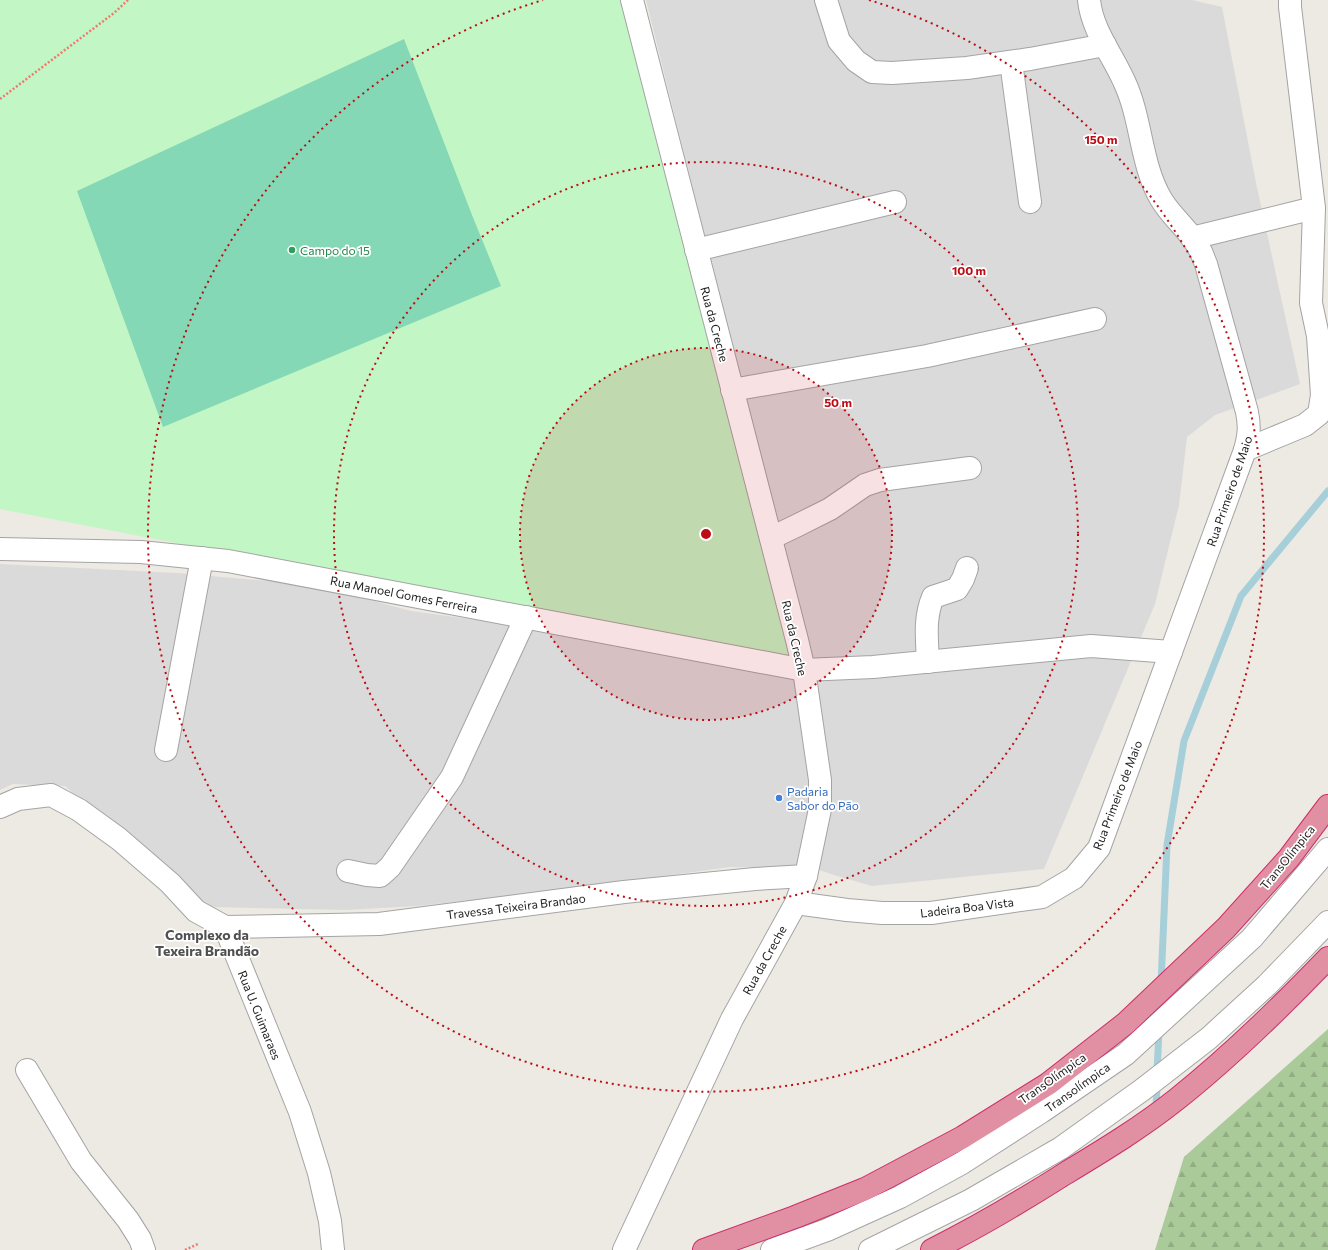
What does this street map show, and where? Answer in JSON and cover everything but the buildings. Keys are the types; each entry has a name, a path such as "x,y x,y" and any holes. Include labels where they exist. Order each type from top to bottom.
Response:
{"highway":[{"name":"TransOlímpica","path":"704,1250 866,1189 963,1137 1048,1084 1126,1023 1226,928 1289,858 1328,806"},
{"path":"932,1250 1002,1213 1115,1143 1176,1100 1220,1064 1289,999 1328,958"}],"street":[{"name":"Rua da Creche","path":"624,1250 732,1018 796,903 806,876 820,809 820,780 804,670 632,0"},
{"path":"826,0 840,41 856,61 872,72 892,73 967,68 1011,62 1105,45"},
{"name":"Rua Primeiro de Maio","path":"1042,897 1074,878 1099,848 1245,450 1249,431 1247,412 1206,264 1200,250 1162,201 1153,184 1133,102 1094,22 1089,0"},
{"path":"1245,450 1305,426 1319,414 1322,395 1318,336 1311,303 1314,208 1290,0"},
{"path":"1011,62 1030,202"},
{"path":"696,250 895,202"},
{"path":"1192,238 1314,208"},
{"path":"732,390 927,356 1095,319"},
{"path":"770,538 830,509 865,485 880,480 970,468"},
{"name":"Rua Manoel Gomes Ferreira","path":"0,549 141,552 228,561 804,670 873,667 1091,646 1171,652"},
{"path":"166,750 202,558"},
{"path":"928,662 926,623 928,607 933,597 957,588 963,579 967,568"},
{"path":"348,871 380,876 390,867 452,777 526,617"},
{"path":"0,807 18,799 51,795 79,810 118,839 170,884 196,911 224,927"},
{"name":"Transolímpica","path":"772,1250 828,1230 900,1197 962,1163 1041,1112 1126,1054 1252,938 1328,849"},
{"name":"Travessa Teixeira Brandao","path":"224,927 378,924 624,892 755,879 806,876"},
{"name":"Ladeira Boa Vista","path":"796,903 882,913 931,913 1042,897"},
{"path":"870,1250 971,1200 1061,1148 1142,1090 1209,1038 1267,985 1328,922"},
{"name":"Rua U. Guimaraes","path":"224,927 300,1112 319,1173 330,1221 333,1250"},
{"path":"27,1070 81,1161 128,1220 144,1250"}],"path":[{"path":"0,99 114,13 128,0"},
{"path":"185,1250 198,1244"}],"shaded area":[{"path":"646,0 1192,0 1222,7 1256,183 1300,384 1215,415 1187,437 1179,505 1155,604 1044,869 872,886 813,868 730,867 553,891 417,906 346,910 209,907 87,807 65,786 13,784 0,790 0,564 177,573 314,585 411,611 559,631 814,678"}],"green space":[{"path":"0,0 630,0 801,664 0,509"},
{"name":"Campo do 15","path":"404,39 501,286 163,427 77,191"},
{"path":"1328,1029 1328,1250 1155,1250 1184,1157"}],"waterway":[{"path":"1161,984 1167,845 1184,741 1241,596 1328,491"},
{"path":"1157,1073 1159,1030"},
{"path":"1156,1109 1157,1084"}],"place":[{"name":"Campo do 15","path":"292,250"},
{"name":"Padaria Sabor do Pão","path":"779,798"}],"district":[{"name":"Complexo da Texeira Brandão","path":"207,942"}]}
